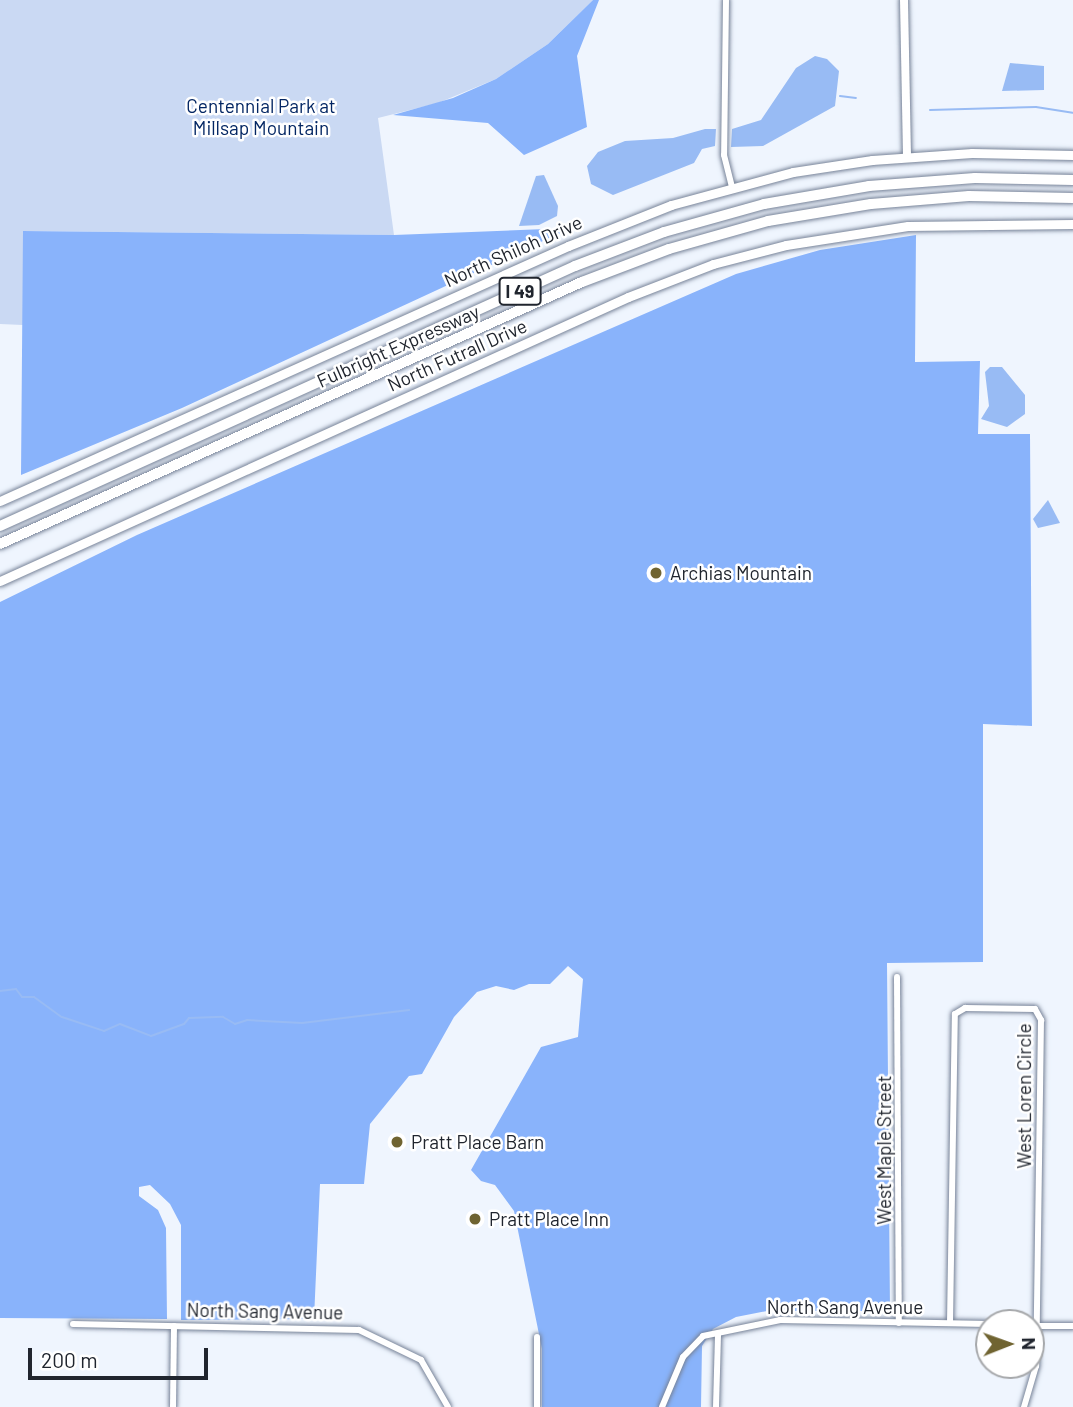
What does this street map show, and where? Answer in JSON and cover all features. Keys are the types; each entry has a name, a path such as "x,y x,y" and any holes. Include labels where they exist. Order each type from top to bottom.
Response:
{"highway":[{"name":"Fulbright Expressway","path":"0,526 575,266 684,225 795,197 869,186 975,178 1073,180"},
{"name":"Fulbright Expressway","path":"0,544 549,297 668,249 768,221 871,204 969,196 1073,198"}],"main road":[{"name":"North Shiloh Drive","path":"0,501 589,237 732,187 793,172 907,156 1073,155"},
{"name":"North Futrall Drive","path":"0,581 628,297 713,264 786,245 908,226 1073,225"}],"street":[{"path":"726,0 723,155 732,187"},
{"path":"904,0 907,156"},
{"name":"West Maple Street","path":"897,977 899,1323"},
{"name":"West Loren Circle","path":"950,1323 955,1014 965,1008 1031,1008 1041,1020 1034,1309"},
{"name":"North Sang Avenue","path":"662,1407 691,1345 703,1336 780,1320 975,1324"},
{"name":"North Sang Avenue","path":"74,1324 359,1329 421,1360 447,1407"},
{"path":"173,1407 174,1326"},
{"path":"1045,1326 1073,1326"},
{"path":"716,1407 718,1334"},
{"path":"537,1337 537,1407"},
{"path":"1024,1407 1035,1379"}],"green space":[{"name":"Centennial Park at Millsap Mountain","path":"0,0 593,0 548,44 496,79 438,103 378,118 394,235 24,231 23,325 0,324"}],"shaded area":[{"path":"593,0 599,0 577,56 587,127 524,155 488,123 393,115 453,98 496,79 548,44"},
{"path":"815,56 827,59 839,71 835,106 763,146 731,147 732,129 761,120 796,68"},
{"path":"1010,63 1044,66 1044,90 1002,91"},
{"path":"705,129 716,129 715,146 702,149 694,163 613,195 591,184 587,166 598,152 625,141 673,138"},
{"path":"544,175 558,206 557,216 539,225 519,226 536,176"},
{"path":"571,228 182,408 21,475 23,231 394,235"},
{"path":"916,235 915,362 980,361 978,434 1030,434 1032,726 983,724 983,962 887,963 890,1311 767,1311 736,1317 713,1329 702,1346 701,1407 542,1407 542,1349 514,1211 495,1185 481,1181 471,1170 541,1047 578,1037 583,979 568,966 550,984 529,984 514,990 496,986 477,992 454,1017 422,1074 409,1076 370,1124 364,1184 320,1184 314,1319 181,1320 181,1225 170,1204 150,1185 139,1187 139,1196 158,1210 166,1228 167,1319 0,1318 0,602 137,535 736,274 820,250"},
{"path":"990,367 1002,367 1025,395 1025,414 1007,427 981,419 989,406 985,372"},
{"path":"1048,500 1060,523 1038,528 1033,519"}],"waterway":[{"path":"840,96 856,98"},
{"path":"930,110 1036,107 1073,113"},
{"path":"0,991 16,989 22,997 34,997 62,1017 104,1031 120,1024 151,1036 184,1024 189,1018 223,1017 235,1024 247,1020 302,1023 409,1010"}],"place":[{"name":"Archias Mountain","path":"656,573"},
{"name":"Pratt Place Barn","path":"397,1142"},
{"name":"Pratt Place Inn","path":"475,1219"}]}
